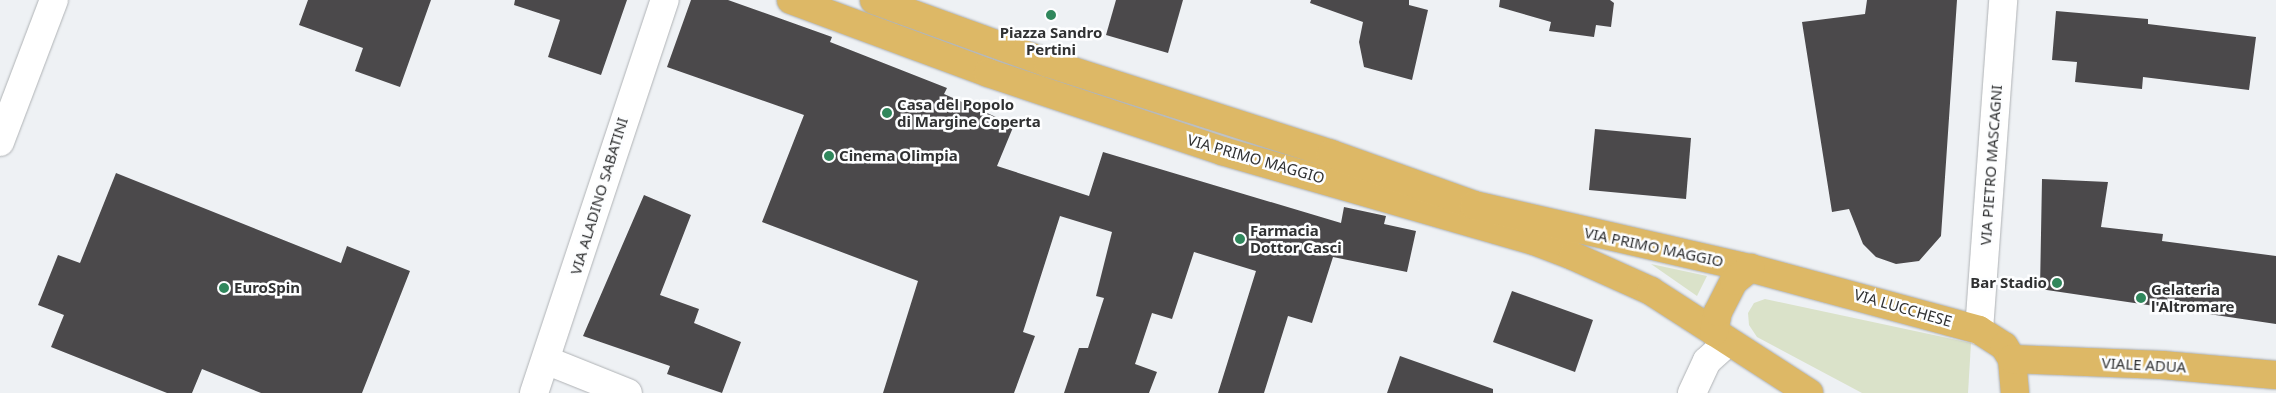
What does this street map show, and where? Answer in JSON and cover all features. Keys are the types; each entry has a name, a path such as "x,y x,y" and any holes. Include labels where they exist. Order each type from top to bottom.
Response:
{"main road":[{"name":"VIA PRIMO MAGGIO","path":"790,0 988,73 1222,151 1534,241 1651,291 1721,337"},
{"name":"VIA PRIMO MAGGIO","path":"874,0 1048,63 1331,154 1474,205 1750,268"},
{"path":"1750,268 1734,281 1718,312 1721,337 1809,393"},
{"name":"VIA LUCCHESE","path":"1750,268 1978,330 2004,346 2012,360"},
{"path":"2012,360 2015,393"},
{"name":"VIALE ADUA","path":"2012,360 2162,365 2276,375"}],"street":[{"path":"0,142 54,0"},
{"name":"VIA ALADINO SABATINI","path":"534,393 548,361 595,202 664,0"},
{"name":"VIA PIETRO MASCAGNI","path":"1978,330 2003,0"},
{"path":"1692,393 1721,337"},
{"path":"548,361 628,393"}],"green space":[{"path":"1651,264 1707,276 1697,296"},
{"path":"1765,299 1971,343 1968,393 1862,393 1757,337 1749,325 1748,313 1754,303"}],"building":[{"path":"308,0 431,0 400,87 355,71 363,48 299,25"},
{"path":"515,0 627,0 601,75 548,57 560,20 514,5"},
{"path":"691,0 728,0 832,37 830,42 947,88 944,94 1014,125 997,166 1089,196 1103,152 1341,223 1344,207 1386,216 1384,224 1416,231 1407,272 1333,257 1312,323 1288,316 1264,393 1218,393 1256,271 1194,252 1172,319 1152,313 1135,364 1157,372 1149,393 1064,393 1079,348 1088,348 1104,298 1096,296 1112,232 1060,216 1023,332 1035,336 1014,393 883,393 918,281 762,222 804,115 667,67"},
{"path":"1116,0 1183,0 1168,53 1106,35"},
{"path":"1311,0 1409,0 1409,5 1428,10 1412,80 1364,67 1359,42 1363,22 1310,3"},
{"path":"1500,0 1610,0 1614,3 1611,27 1596,25 1594,37 1549,31 1551,22 1499,7"},
{"path":"1867,0 1957,0 1941,236 1919,261 1896,264 1876,257 1863,244 1849,209 1832,212 1802,22 1865,14"},
{"path":"2056,11 2148,19 2148,24 2256,37 2249,90 2143,77 2142,89 2075,82 2077,62 2052,60"},
{"path":"1595,129 1691,138 1686,199 1589,190"},
{"name":"EuroSpin","path":"116,173 341,263 347,246 410,271 362,393 261,393 202,369 192,393 167,393 51,347 64,315 38,305 58,255 80,263"},
{"path":"2042,179 2108,182 2101,227 2163,234 2162,241 2276,256 2276,324 2040,289"},
{"path":"644,195 691,215 660,295 699,309 694,323 741,342 722,393 667,374 670,366 583,336"},
{"path":"1512,291 1593,320 1575,372 1493,342"},
{"path":"1400,356 1493,389 1493,393 1387,393"}],"place":[{"name":"Piazza Sandro Pertini","path":"1051,15"},
{"name":"Casa del Popolo di Margine Coperta","path":"887,113"},
{"name":"Cinema Olimpia","path":"829,156"},
{"name":"Farmacia Dottor Casci","path":"1240,239"},
{"name":"Bar Stadio","path":"2057,283"},
{"name":"EuroSpin","path":"224,288"},
{"name":"Gelateria l'Altromare","path":"2141,298"}]}
